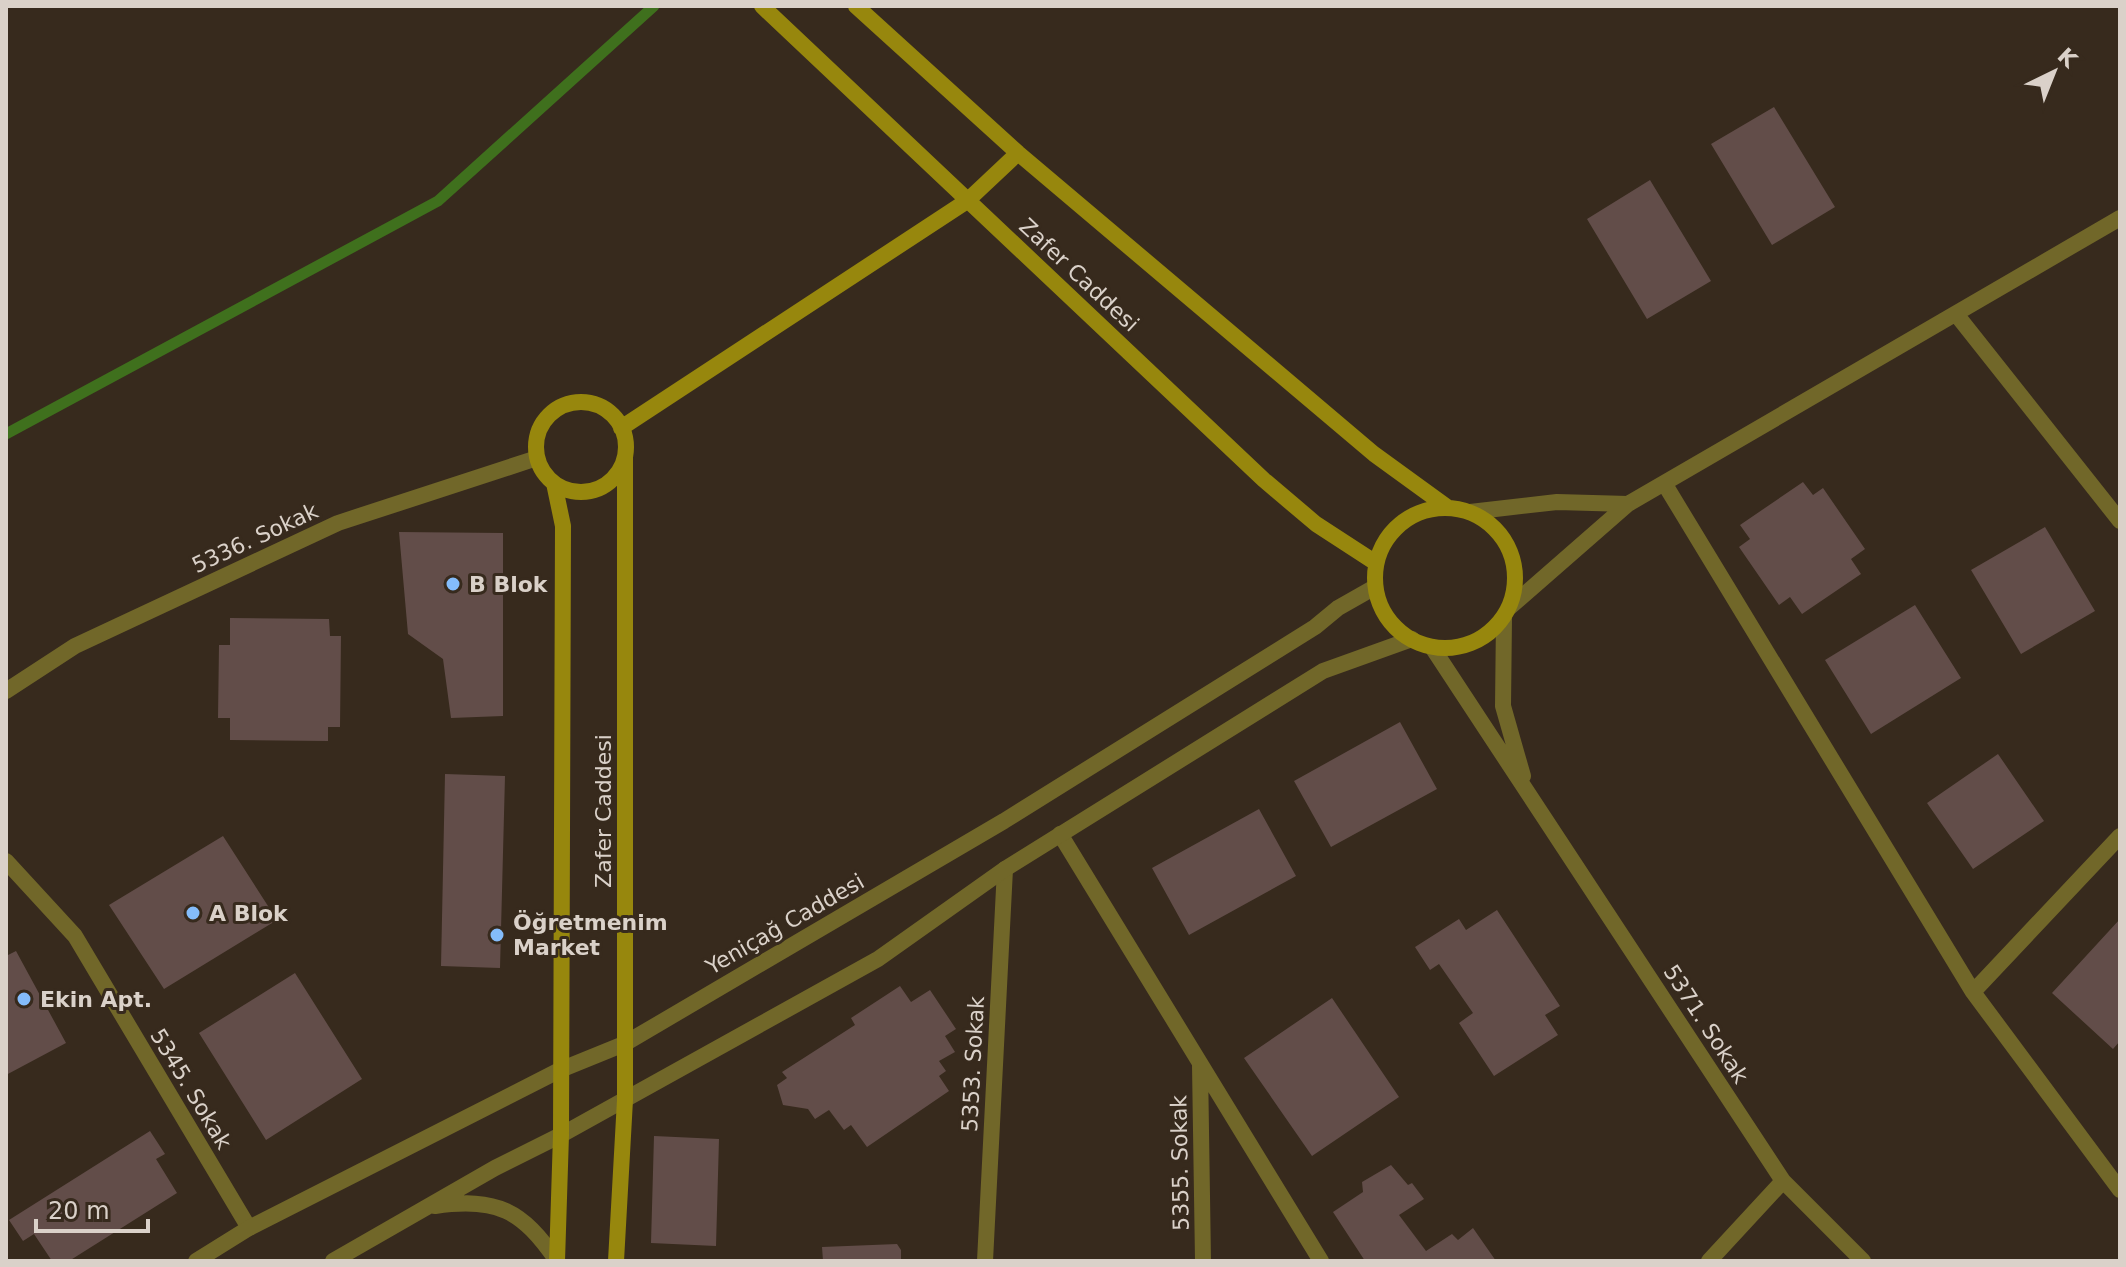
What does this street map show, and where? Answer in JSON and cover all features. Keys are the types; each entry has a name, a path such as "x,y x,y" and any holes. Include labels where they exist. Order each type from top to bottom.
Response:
{"main road":[{"name":"Zafer Caddesi","path":"762,6 1264,480 1316,524 1376,563"},
{"path":"856,6 1018,153 1374,454 1447,507"},
{"path":"621,428 967,201 1018,153"},
{"path":"587,402 613,416 621,428 625,457 619,471 609,482 581,492 566,490 543,472 535,444 539,429 559,407 587,402"},
{"name":"Zafer Caddesi","path":"616,1261 625,1100 625,457"},
{"name":"Zafer Caddesi","path":"554,483 563,526 561,1135 557,1261"},
{"path":"1447,507 1470,512 1490,523 1506,540 1514,562 1516,585 1507,613 1490,633 1472,643 1453,648 1432,647 1412,639 1394,626 1382,608 1375,587 1376,563 1385,541 1401,522 1422,511 1447,507"}],"street":[{"path":"1529,797 1503,706 1507,613 1628,504 2120,218"},
{"path":"1956,314 2120,521"},
{"name":"5336. Sokak","path":"6,691 75,646 338,523 537,458"},
{"path":"1664,483 1973,992 2120,1190"},
{"path":"1470,512 1557,502 1628,504"},
{"name":"Yeniçağ Caddesi","path":"196,1261 249,1228 560,1070 624,1044 1004,821 1375,587"},
{"path":"333,1261 495,1168 561,1135 878,959 1005,869 1323,671 1412,639"},
{"name":"5371. Sokak","path":"1432,647 1783,1181 1863,1261"},
{"path":"1060,834 1321,1261"},
{"path":"1973,992 2120,836"},
{"name":"5345. Sokak","path":"6,861 75,936 249,1228"},
{"name":"5353. Sokak","path":"985,1261 1005,869"},
{"name":"5355. Sokak","path":"1200,1064 1203,1261"},
{"path":"1709,1261 1783,1181"},
{"path":"426,1208 469,1201 496,1207 518,1218 539,1235 557,1261"}],"building":[{"path":"1774,107 1835,207 1772,245 1711,144"},
{"path":"1650,180 1711,281 1647,319 1587,219"},
{"path":"1803,482 1813,495 1823,488 1865,549 1851,559 1861,574 1802,614 1790,597 1779,605 1739,547 1750,539 1740,525"},
{"path":"2045,527 2095,611 2021,654 1971,570"},
{"name":"B Blok","path":"399,532 503,533 503,716 451,718 443,659 408,634"},
{"path":"1915,605 1961,678 1871,734 1825,660"},
{"path":"230,618 329,619 330,636 341,636 340,727 328,727 328,741 230,740 230,718 218,718 219,645 230,645"},
{"path":"1400,722 1437,789 1331,847 1294,781"},
{"path":"1998,754 2044,821 1973,869 1927,803"},
{"path":"445,774 505,776 500,968 441,966"},
{"path":"1259,809 1296,876 1189,935 1152,868"},
{"name":"A Blok","path":"223,836 277,920 164,989 109,905"},
{"path":"1497,910 1560,1006 1545,1015 1558,1035 1494,1076 1459,1023 1473,1013 1439,964 1430,970 1415,947 1459,919 1466,930"},
{"path":"2120,919 2120,1041 2113,1049 2052,993"},
{"name":"Ekin Apt.","path":"16,951 66,1043 6,1075 6,956"},
{"path":"295,973 362,1079 266,1140 199,1033"},
{"path":"900,986 911,1002 930,990 956,1029 945,1036 955,1052 939,1061 946,1071 939,1076 949,1091 867,1147 851,1125 844,1130 829,1110 815,1119 808,1109 783,1105 777,1085 787,1078 782,1072 855,1025 851,1018"},
{"path":"1332,998 1399,1097 1312,1156 1244,1058"},
{"path":"150,1131 165,1154 156,1159 177,1193 69,1261 52,1261 34,1234 23,1241 9,1220"},
{"path":"654,1136 719,1139 716,1246 651,1243"},
{"path":"1391,1165 1408,1185 1412,1183 1424,1199 1399,1215 1426,1251 1452,1234 1458,1240 1473,1228 1496,1261 1365,1261 1333,1212 1363,1192 1362,1182"},
{"path":"897,1244 901,1250 901,1261 823,1261 822,1247"}],"waterway":[{"path":"6,434 438,201 654,6"}],"place":[{"name":"B Blok","path":"453,584"},
{"name":"A Blok","path":"193,913"},
{"name":"Öğretmenim Market","path":"497,935"},
{"name":"Ekin Apt.","path":"24,999"}]}
